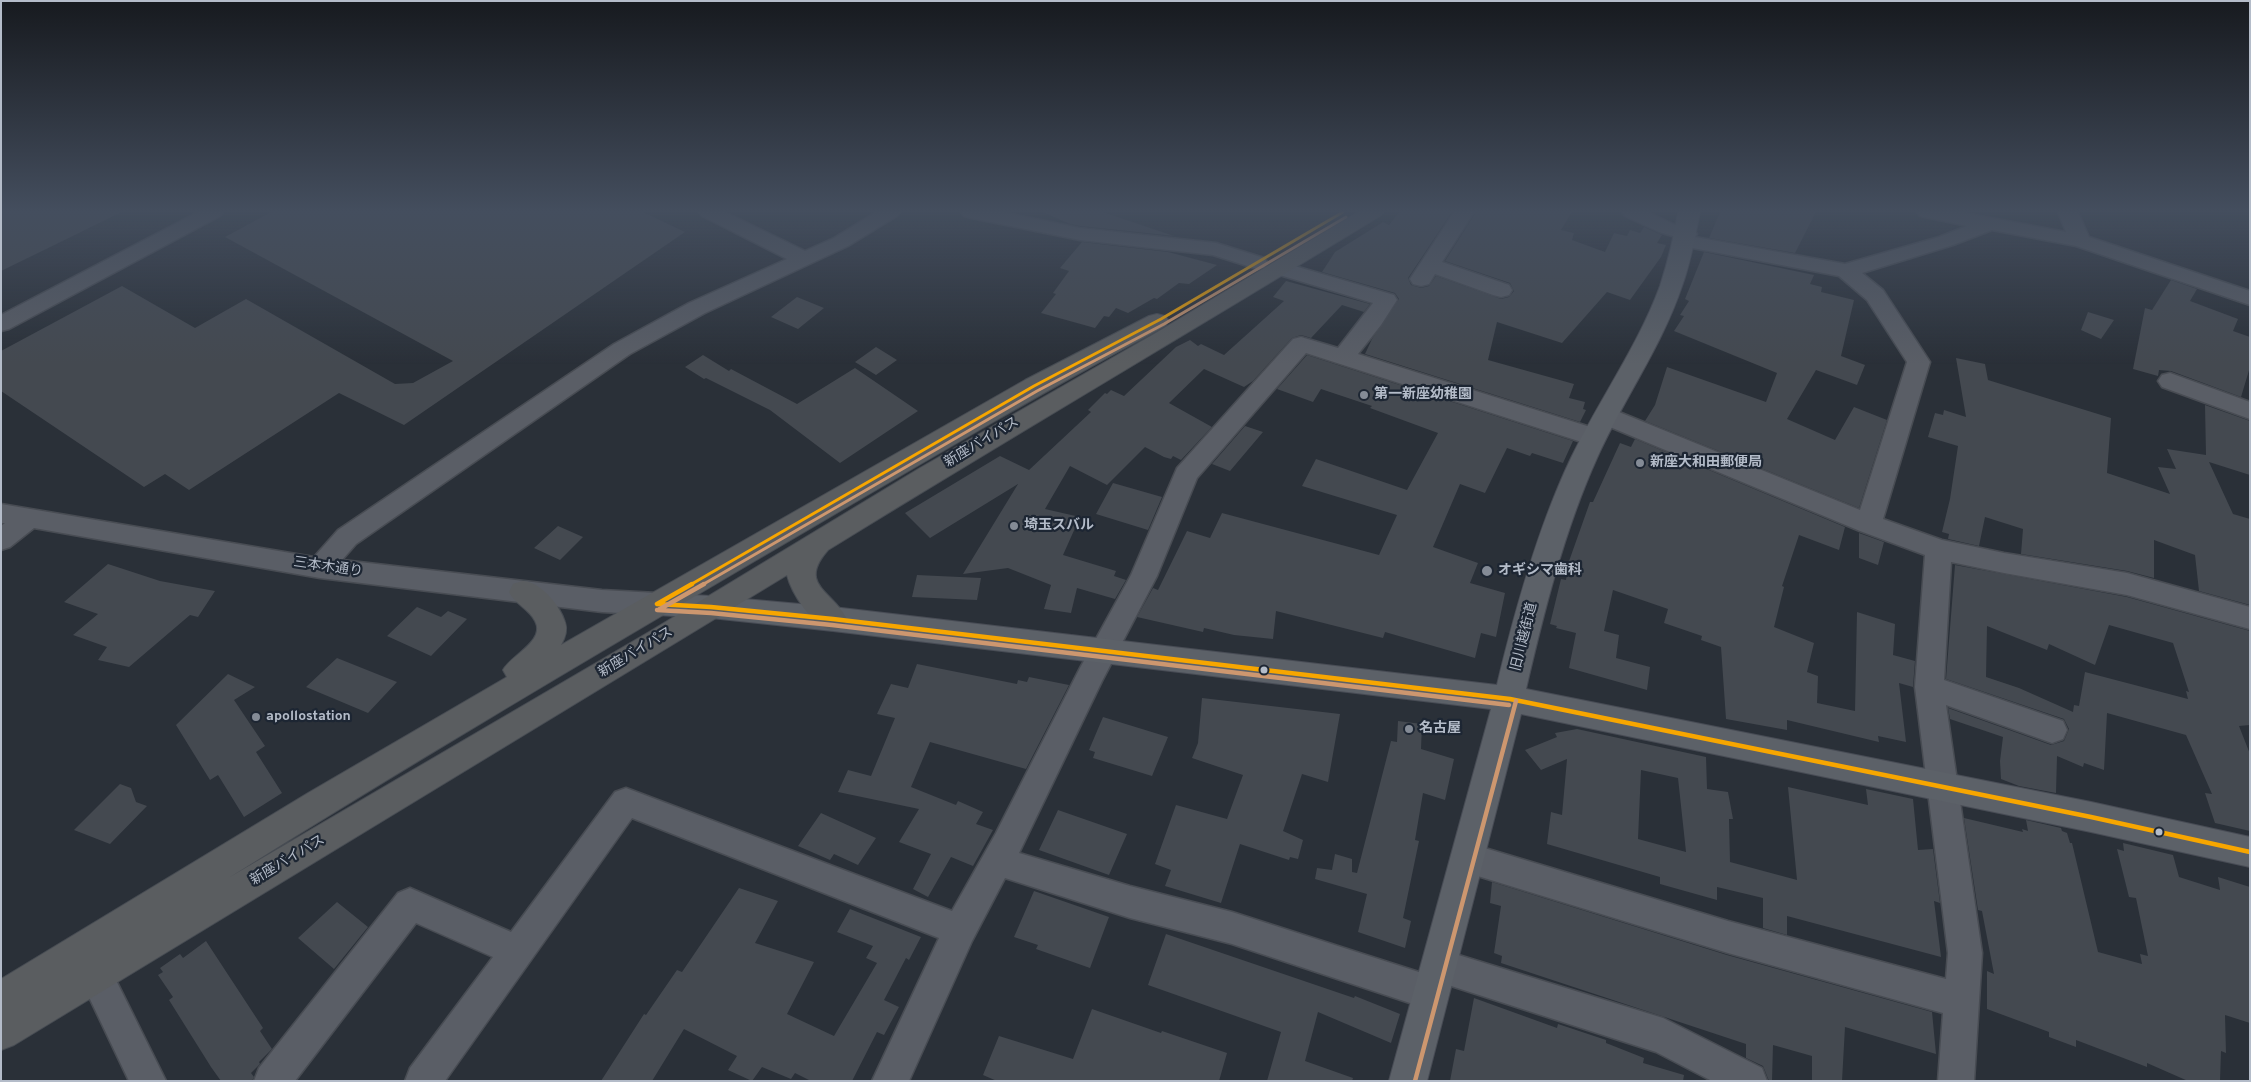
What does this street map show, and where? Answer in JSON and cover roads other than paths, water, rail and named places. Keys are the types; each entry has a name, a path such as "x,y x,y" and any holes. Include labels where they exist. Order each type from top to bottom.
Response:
{"highway":[{"name":"新座バイパス","path":"1,1032 651,644 1274,262"},
{"name":"新座バイパス","path":"1,1000 320,803 657,604 1034,386 1161,319 1276,262"},
{"path":"827,536 808,552 802,564 801,578 805,590 833,619"},
{"path":"320,803 442,716 510,676 544,650 551,639 552,624 545,610 523,592"}],"main road":[{"name":"旧川越街道","path":"1408,1081 1510,699 1525,632 1546,562 1576,474 1648,340 1674,282 1679,262"},
{"path":"657,604 710,607 833,619 1510,699 2091,817 2250,852"}],"street":[{"path":"1,324 117,262"},
{"path":"320,568 348,537 622,348 697,308 793,262"},
{"path":"1257,262 1386,300 1373,320 1342,358"},
{"path":"1431,262 1425,272 1501,290"},
{"path":"1814,262 1846,271 1875,295 1919,362 1869,524"},
{"path":"1846,271 1874,262"},
{"path":"2144,262 2250,298"},
{"path":"890,1081 960,930 1090,676 1144,576 1186,474 1302,344 1342,358 1600,427 1939,549 2004,563 2127,584 2250,618"},
{"path":"2170,381 2250,410"},
{"name":"三本木通り","path":"1,513 320,568 523,592 657,604"},
{"path":"1,540 30,518"},
{"path":"1939,549 1929,687 1965,953 1956,1081"},
{"path":"1929,687 2052,730"},
{"path":"422,1081 626,802 960,930"},
{"path":"1468,858 1728,938 1962,1001"},
{"path":"997,861 1130,902 1662,1036 1749,1081"},
{"path":"272,1081 410,904 517,951"},
{"path":"96,976 148,1081"}],"place":[{"name":"第一新座幼稚園","path":"1364,395"},
{"name":"新座大和田郵便局","path":"1640,463"},
{"name":"埼玉スバル","path":"1014,526"},
{"name":"オギシマ歯科","path":"1487,571"},
{"name":"apollostation","path":"256,717"},
{"name":"名古屋","path":"1409,729"}]}
